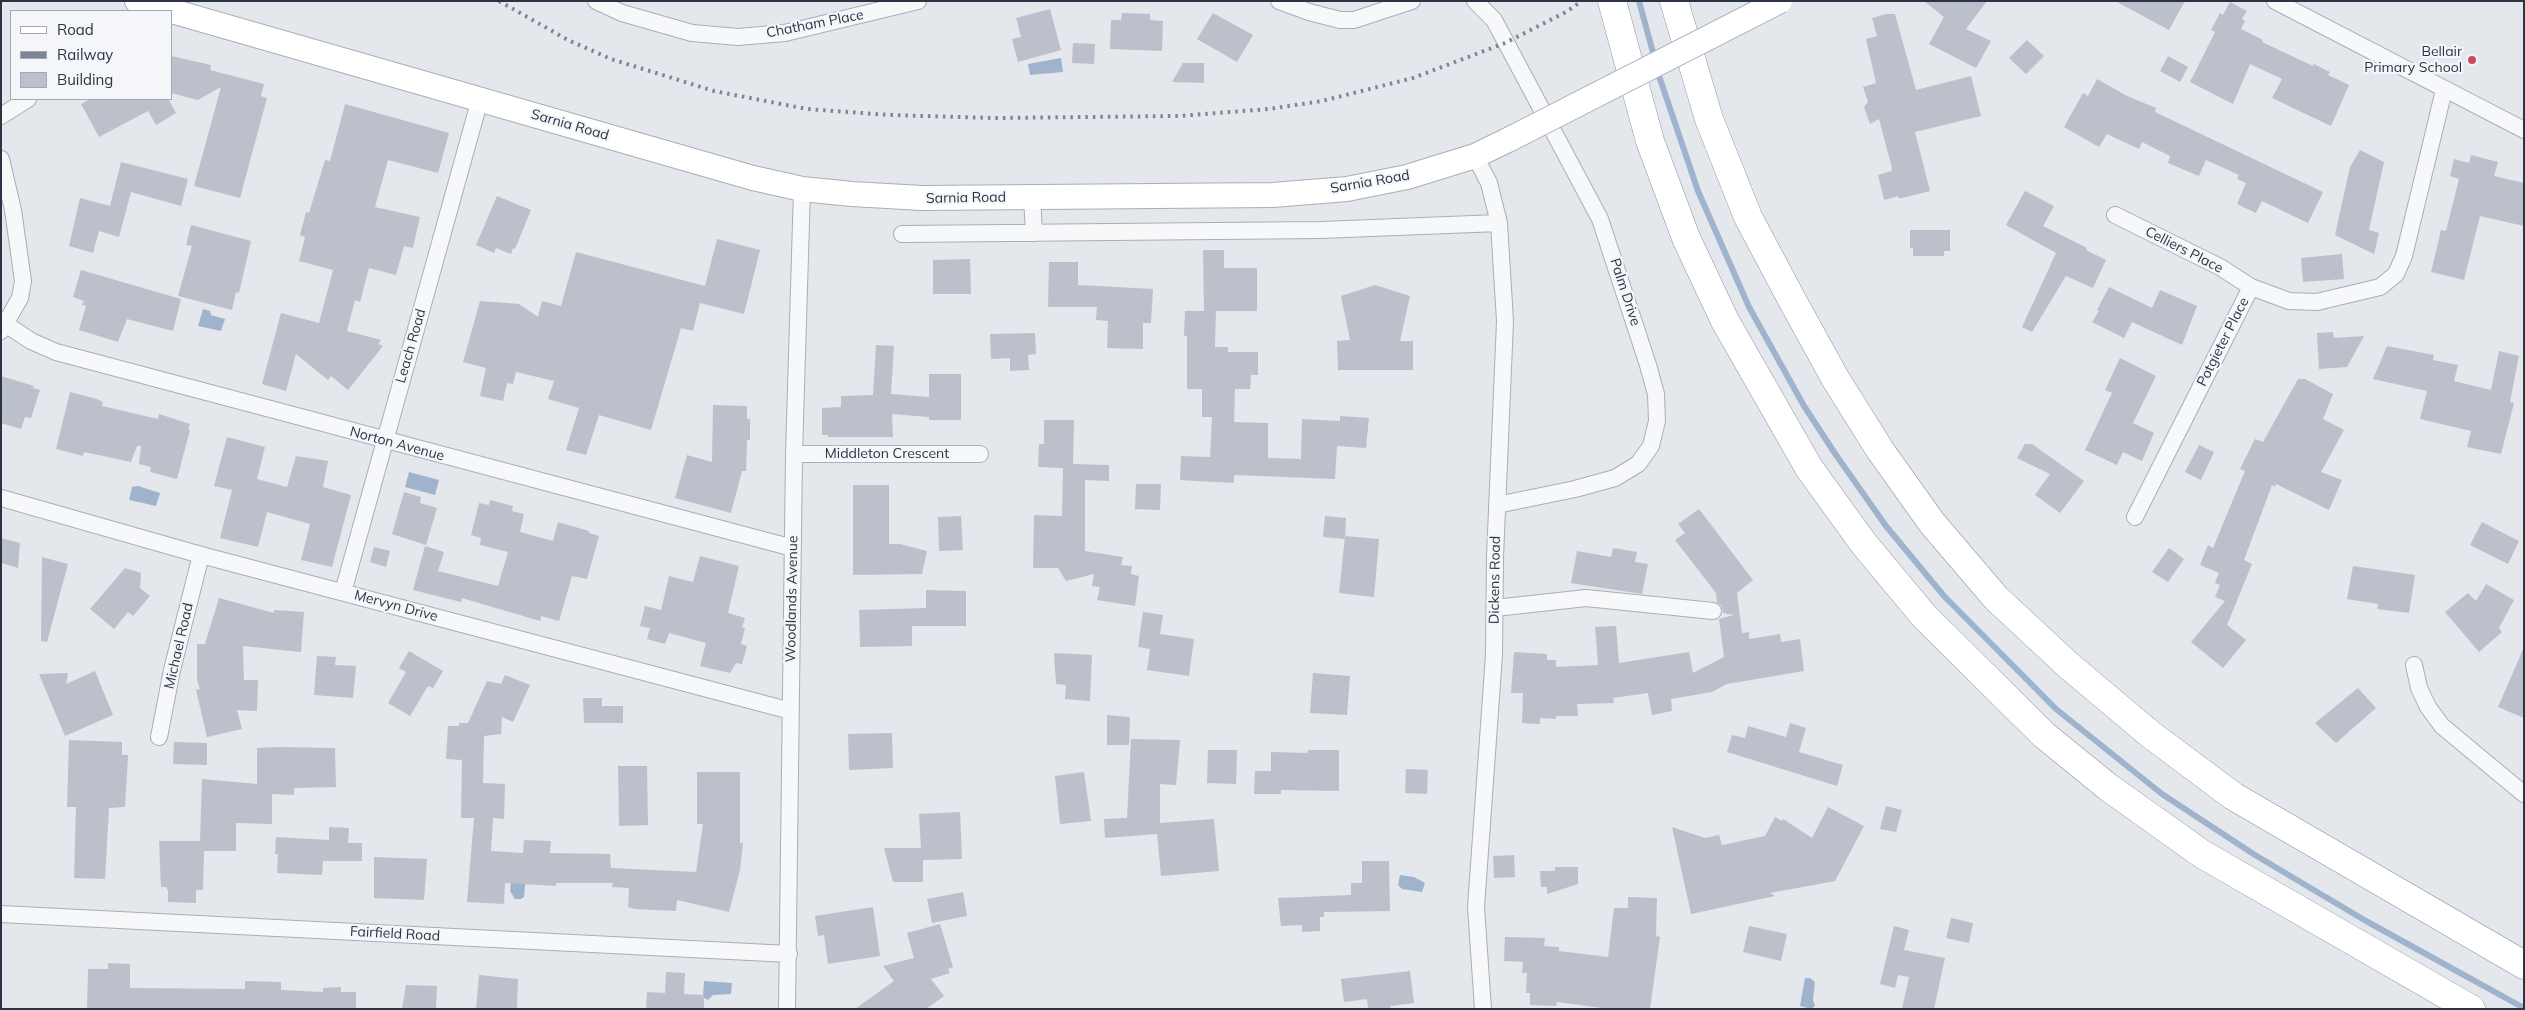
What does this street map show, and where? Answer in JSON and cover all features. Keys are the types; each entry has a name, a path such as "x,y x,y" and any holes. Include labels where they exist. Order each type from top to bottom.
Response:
{"highway":[{"path":"1612,1 1650,141 1686,238 1725,322 1809,468 1864,544 1924,616 2044,735 2108,787 2202,854 2471,1009"},
{"path":"1674,1 1709,119 1740,199 1790,298 1835,378 1880,450 1932,523 1996,598 2068,665 2150,734 2234,796 2524,964"}],"main road":[{"name":"Sarnia Road","path":"172,14 480,99 753,178 802,189 922,198 1274,195 1347,189 1407,176 1475,156 1780,1"},
{"name":"Sarnia Road","path":"139,5 157,10"}],"street":[{"name":"Chatham Place","path":"596,1 622,13 692,33 738,37 785,33 918,1"},
{"path":"1279,1 1309,7 1340,20 1354,20 1412,1"},
{"name":"Palm Drive","path":"1474,1 1494,20 1600,218 1656,394 1657,421 1651,446 1638,464 1615,478 1575,489 1497,505"},
{"path":"2275,1 2524,130"},
{"name":"Potgieter Place","path":"2136,517 2251,287 2289,301 2317,302 2380,287 2396,274 2404,256 2444,90"},
{"name":"Leach Road","path":"343,592 480,99"},
{"path":"1,116 26,100"},
{"name":"Dickens Road","path":"1475,156 1489,183 1499,223 1505,321 1497,505 1494,655 1476,906 1483,1009"},
{"path":"1,159 14,210 23,281 20,298 4,328"},
{"name":"Woodlands Avenue","path":"790,1005 794,454 802,189"},
{"path":"1032,197 1034,233"},
{"name":"Celliers Place","path":"2115,215 2220,267 2251,287"},
{"path":"902,234 1321,230 1499,223"},
{"name":"Norton Avenue","path":"4,328 56,352 793,548"},
{"name":"Middleton Crescent","path":"794,454 980,454"},
{"name":"Mervyn Drive","path":"1,498 201,555 791,711"},
{"name":"Michael Road","path":"159,738 172,670 201,555"},
{"path":"1494,608 1586,598 1713,611"},
{"path":"2414,664 2420,688 2428,707 2442,726 2524,794"},
{"name":"Fairfield Road","path":"1,914 789,954"}],"water":[{"path":"1061,58 1063,72 1030,75 1028,64"},
{"path":"203,309 210,311 211,315 225,319 221,331 198,326"},
{"path":"409,472 439,480 435,495 405,487"},
{"path":"138,486 160,493 156,506 129,500 132,487"},
{"path":"1400,875 1414,877 1425,883 1422,892 1402,889 1398,885"},
{"path":"526,877 524,897 515,899 510,891 511,883"},
{"path":"1805,978 1810,978 1815,982 1813,1000 1815,1006 1811,1009 1800,1006"},
{"path":"704,981 732,983 731,994 713,995 708,1000 703,997"}],"building":[{"path":"1924,1 1987,1 1966,29 1991,41 1976,68 1929,44 1944,17"},
{"path":"2115,1 2185,1 2169,30"},
{"path":"2230,2 2247,11 2242,19 2245,21 2241,29 2263,40 2262,42 2330,72 2328,75 2349,85 2331,126 2272,98 2282,79 2250,64 2233,104 2190,82 2215,32 2211,30 2220,13 2223,15"},
{"path":"1050,9 1061,50 1018,62 1012,39 1021,37 1016,18"},
{"path":"1122,13 1150,14 1150,20 1163,21 1162,51 1110,49 1111,20 1121,20"},
{"path":"1213,13 1253,35 1237,62 1197,39"},
{"path":"1886,14 1895,14 1916,90 1971,76 1981,116 1915,132 1930,191 1884,200 1878,175 1891,171 1892,168 1879,119 1870,124 1864,107 1868,102 1863,87 1876,83 1866,39 1877,36 1872,18"},
{"path":"2027,40 2044,56 2026,74 2009,58"},
{"path":"1073,43 1095,44 1094,64 1072,63"},
{"path":"172,56 211,65 210,70 264,84 261,96 267,98 240,198 194,186 221,87 198,100 172,93"},
{"path":"2168,56 2188,67 2180,82 2160,71"},
{"path":"1183,63 1204,63 1204,83 1172,82"},
{"path":"2097,79 2127,96 2156,108 2155,112 2323,192 2308,223 2262,201 2256,213 2237,204 2246,183 2237,179 2239,175 2206,160 2199,176 2168,163 2170,156 2142,142 2139,149 2107,134 2099,147 2064,127 2083,93 2088,96"},
{"path":"88,100 169,100 176,113 156,125 148,111 99,137 81,104"},
{"path":"345,104 449,133 438,173 388,160 375,207 420,217 413,248 404,246 396,275 369,268 360,302 355,300 347,331 381,340 378,344 383,346 348,390 331,376 328,380 296,354 286,391 262,384 281,313 319,323 333,270 299,261 305,237 300,235 306,212 309,213 325,160 330,161"},
{"path":"2360,150 2384,162 2369,230 2379,233 2374,254 2335,235 2350,167"},
{"path":"2471,155 2498,162 2494,176 2524,183 2524,226 2480,216 2464,280 2431,272 2441,230 2446,231 2459,179 2450,176 2454,159 2469,163"},
{"path":"121,162 188,179 181,206 131,192 119,237 99,231 93,253 69,246 80,198 110,206"},
{"path":"2025,191 2054,206 2043,226 2087,248 2086,250 2106,260 2093,288 2066,276 2032,332 2022,327 2056,253 2006,225"},
{"path":"497,196 531,210 515,249 513,248 511,254 496,248 494,253 476,245"},
{"path":"191,225 251,241 239,293 236,292 232,310 178,296 192,246 186,245"},
{"path":"1910,230 1950,230 1950,251 1944,251 1944,256 1913,256 1913,248 1910,248"},
{"path":"717,239 760,250 744,314 700,303 693,331 681,328 651,430 599,415 586,455 566,450 579,408 548,399 554,381 516,372 513,384 507,383 503,401 480,396 486,368 463,362 480,301 519,304 538,317 542,301 561,306 576,252 705,286"},
{"path":"1203,250 1224,250 1224,268 1257,268 1257,311 1204,311"},
{"path":"2342,254 2344,279 2303,282 2301,258"},
{"path":"970,259 971,294 933,294 933,260"},
{"path":"1049,262 1078,262 1078,285 1153,289 1151,323 1143,323 1143,349 1107,348 1108,321 1096,320 1097,307 1048,307"},
{"path":"81,270 181,299 173,331 127,319 118,342 79,330 86,306 82,305 84,301 73,297"},
{"path":"1375,285 1410,296 1400,341 1413,341 1413,370 1338,370 1337,341 1350,340 1341,296"},
{"path":"2109,287 2152,308 2160,290 2197,306 2182,345 2132,322 2124,338 2092,322"},
{"path":"1185,311 1216,311 1215,347 1228,347 1228,352 1258,352 1258,375 1251,375 1250,389 1235,389 1234,422 1268,423 1268,458 1301,459 1302,419 1340,421 1340,416 1369,418 1366,448 1337,446 1335,479 1234,475 1234,483 1180,480 1181,456 1210,457 1212,417 1202,417 1202,389 1187,389 1187,336 1184,336"},
{"path":"2333,332 2334,338 2364,336 2347,367 2319,369 2317,333"},
{"path":"1035,333 1036,354 1028,355 1029,370 1010,371 1010,358 991,359 990,334"},
{"path":"876,345 894,346 891,394 929,397 929,374 961,374 961,420 929,420 929,417 892,414 893,437 828,437 828,435 822,435 822,408 841,407 841,396 873,395"},
{"path":"2387,346 2434,355 2433,360 2458,365 2454,381 2491,390 2499,351 2519,356 2510,402 2514,403 2501,454 2467,447 2471,431 2420,419 2427,391 2373,379"},
{"path":"2120,358 2156,376 2133,423 2154,433 2142,461 2123,452 2117,465 2085,450 2112,393 2105,390"},
{"path":"1,376 34,386 33,388 40,390 31,418 25,417 21,429 1,423"},
{"path":"2298,379 2305,379 2333,394 2323,419 2344,430 2321,472 2342,480 2329,510 2276,484 2275,487 2272,485 2244,560 2252,564 2227,625 2246,640 2223,668 2191,642 2225,601 2215,597 2220,585 2215,583 2219,573 2200,565 2208,545 2213,548 2245,471 2240,469 2255,439 2263,442"},
{"path":"70,392 97,399 103,402 102,406 158,419 159,414 190,424 177,479 150,472 151,467 139,464 141,446 137,446 131,462 84,452 83,456 56,449"},
{"path":"713,405 747,406 747,419 750,419 750,440 747,440 746,471 742,471 731,513 675,498 687,455 712,462"},
{"path":"1044,420 1074,420 1073,464 1109,465 1109,481 1085,480 1085,551 1123,557 1121,565 1132,566 1131,574 1139,576 1135,606 1097,600 1100,587 1092,586 1094,574 1066,581 1058,568 1033,568 1034,515 1062,516 1063,468 1038,467 1039,444 1044,444"},
{"path":"227,437 265,447 257,479 287,487 296,456 328,461 323,487 351,495 332,567 301,560 310,524 267,512 258,547 220,538 232,490 214,486"},
{"path":"2025,444 2032,444 2084,481 2060,513 2035,495 2050,474 2017,458"},
{"path":"2199,445 2214,452 2201,480 2185,472"},
{"path":"1136,484 1161,484 1160,510 1135,509"},
{"path":"853,485 889,485 889,544 900,544 927,551 922,574 853,575"},
{"path":"404,492 421,497 420,503 437,508 426,545 392,534"},
{"path":"490,500 513,506 512,511 524,514 520,532 553,541 558,522 589,531 589,533 599,536 587,579 572,576 559,621 541,616 540,621 462,598 461,602 413,590 425,546 444,552 438,571 498,586 508,552 480,545 481,538 471,535 479,503 489,505"},
{"path":"1699,509 1753,580 1737,593 1742,633 1749,632 1749,639 1780,634 1781,642 1800,639 1804,671 1727,684 1712,692 1671,699 1672,711 1652,715 1648,693 1613,698 1614,703 1577,704 1578,716 1556,716 1556,719 1540,718 1540,724 1522,723 1523,693 1511,693 1514,652 1547,654 1547,660 1556,660 1556,667 1598,665 1595,627 1616,626 1619,663 1689,652 1693,673 1724,657 1719,619 1734,615 1723,613 1722,606 1717,602 1716,593 1675,540 1685,533 1678,524"},
{"path":"961,516 963,550 939,551 938,517"},
{"path":"1325,516 1346,518 1345,539 1323,537"},
{"path":"2482,522 2519,541 2508,564 2470,545"},
{"path":"1345,536 1379,539 1374,597 1339,593"},
{"path":"1,538 20,543 18,568 1,563"},
{"path":"374,547 390,551 386,567 370,562"},
{"path":"1613,548 1637,552 1635,562 1648,564 1642,594 1571,583 1577,551 1611,557"},
{"path":"2169,548 2184,559 2168,582 2152,572"},
{"path":"700,556 739,566 728,613 745,618 742,627 745,628 741,644 747,646 742,664 736,663 730,673 700,666 706,643 669,633 665,644 647,639 650,628 640,626 645,606 661,610 669,576 693,582"},
{"path":"42,557 68,564 47,642 41,641"},
{"path":"2353,566 2415,575 2409,613 2377,609 2378,604 2347,599"},
{"path":"125,568 141,573 140,588 150,596 133,616 128,612 114,629 90,609"},
{"path":"2486,584 2514,600 2499,628 2502,632 2479,652 2445,612 2468,593 2476,601"},
{"path":"926,590 966,591 966,626 912,626 912,646 860,647 859,610 926,608"},
{"path":"219,598 274,613 274,610 304,612 301,652 243,646 244,680 258,680 257,711 237,710 242,729 207,737 196,690 200,689 197,680 197,644 205,644"},
{"path":"1143,612 1163,615 1160,634 1194,639 1189,676 1147,670 1150,649 1138,647"},
{"path":"2524,647 2524,718 2498,707"},
{"path":"409,651 443,671 433,688 428,686 410,716 388,703 406,672 399,668"},
{"path":"1054,653 1092,655 1090,701 1065,699 1066,685 1056,684"},
{"path":"317,656 336,657 335,665 356,666 353,698 314,695"},
{"path":"95,671 113,715 65,736 39,674 68,673 66,684"},
{"path":"1313,673 1350,676 1347,715 1310,713"},
{"path":"505,675 530,685 513,722 502,717 501,734 484,736 483,783 505,784 504,819 493,818 491,851 523,853 524,840 551,841 550,853 610,854 611,868 696,872 703,824 697,824 697,772 740,772 740,843 743,843 740,870 729,912 677,900 676,911 635,909 628,907 629,888 612,887 613,883 556,883 556,886 505,883 504,904 467,902 474,818 461,818 462,760 446,759 448,726 459,726 459,723 468,723 487,681 501,684"},
{"path":"2358,688 2376,708 2336,743 2315,723"},
{"path":"583,698 602,698 602,706 623,706 623,723 584,723"},
{"path":"1107,715 1130,717 1129,745 1107,745"},
{"path":"1790,723 1806,728 1799,752 1843,765 1837,786 1727,752 1732,735 1745,738 1748,726 1786,737"},
{"path":"892,733 893,768 849,770 848,734"},
{"path":"1131,739 1180,740 1176,785 1160,784 1160,823 1214,819 1219,871 1161,876 1157,834 1105,838 1104,819 1127,818"},
{"path":"69,740 122,742 122,755 128,755 125,807 109,808 105,879 74,878 76,807 67,807"},
{"path":"174,742 207,743 207,765 173,764"},
{"path":"257,748 335,748 336,787 294,788 294,795 272,794 272,824 236,823 236,851 204,851 203,890 196,890 196,903 168,902 168,891 166,887 161,887 159,841 200,841 202,779 257,784"},
{"path":"1208,750 1237,750 1236,784 1207,783"},
{"path":"1308,750 1339,750 1339,791 1281,790 1281,794 1254,794 1255,771 1271,771 1271,752 1307,753"},
{"path":"618,766 647,766 648,825 619,826"},
{"path":"1406,769 1428,770 1427,794 1405,793"},
{"path":"1084,772 1091,821 1060,824 1055,776"},
{"path":"1886,806 1902,810 1896,832 1880,829"},
{"path":"1828,807 1864,826 1835,881 1770,893 1775,896 1691,914 1672,827 1705,838 1719,835 1722,845 1765,836 1775,817 1782,821 1783,819 1812,838"},
{"path":"960,812 962,859 923,860 923,882 893,882 884,848 921,848 919,814"},
{"path":"329,827 349,828 348,843 362,843 362,861 323,861 322,875 277,873 278,854 275,854 276,837 329,840"},
{"path":"1514,855 1515,877 1494,878 1493,856"},
{"path":"374,857 427,859 424,900 374,898"},
{"path":"1362,861 1389,861 1390,911 1324,912 1324,917 1320,917 1320,931 1302,932 1302,925 1281,926 1278,898 1351,895 1351,883 1362,883"},
{"path":"1555,867 1578,867 1578,884 1547,894 1547,887 1541,887 1540,871 1555,871"},
{"path":"963,892 967,916 932,923 927,899"},
{"path":"1628,897 1657,898 1656,936 1660,937 1650,1009 1610,1009 1557,1002 1556,1006 1530,1005 1530,993 1526,993 1527,973 1522,973 1523,962 1504,961 1505,937 1545,938 1544,946 1559,947 1559,951 1608,957 1614,908 1628,908"},
{"path":"873,907 880,956 828,964 824,935 818,936 815,916"},
{"path":"1951,918 1973,923 1969,943 1946,938"},
{"path":"940,924 953,967 948,969 950,973 931,979 944,996 926,1009 855,1009 894,981 883,966 914,958 907,933"},
{"path":"1749,926 1787,934 1781,961 1743,952"},
{"path":"1894,926 1909,930 1904,950 1945,958 1934,1009 1902,1009 1909,977 1898,975 1895,988 1880,984"},
{"path":"108,963 130,964 130,988 245,989 245,981 281,982 281,990 323,992 323,988 341,987 341,992 356,992 356,1009 87,1009 88,969 108,969"},
{"path":"1410,971 1414,1003 1390,1006 1391,1009 1368,1009 1367,999 1344,1002 1341,979"},
{"path":"666,972 685,973 684,994 704,995 704,1009 646,1009 647,992 665,993"},
{"path":"479,975 518,979 517,1009 476,1009"},
{"path":"406,985 437,986 436,1009 402,1009"}],"waterway":[{"path":"1639,1 1655,60"},
{"path":"1657,70 1698,191 1749,307 1804,406 1836,455 1886,526 1944,596 2056,709 2162,794 2255,855 2366,921 2524,1008"}],"railway":[{"path":"499,1 568,40 611,59 714,91 807,109 889,115 994,118 1179,116 1269,109 1322,101 1413,78 1505,43 1566,12 1582,1"}],"place":[{"name":"Bellair Primary School","path":"2472,60"}]}
